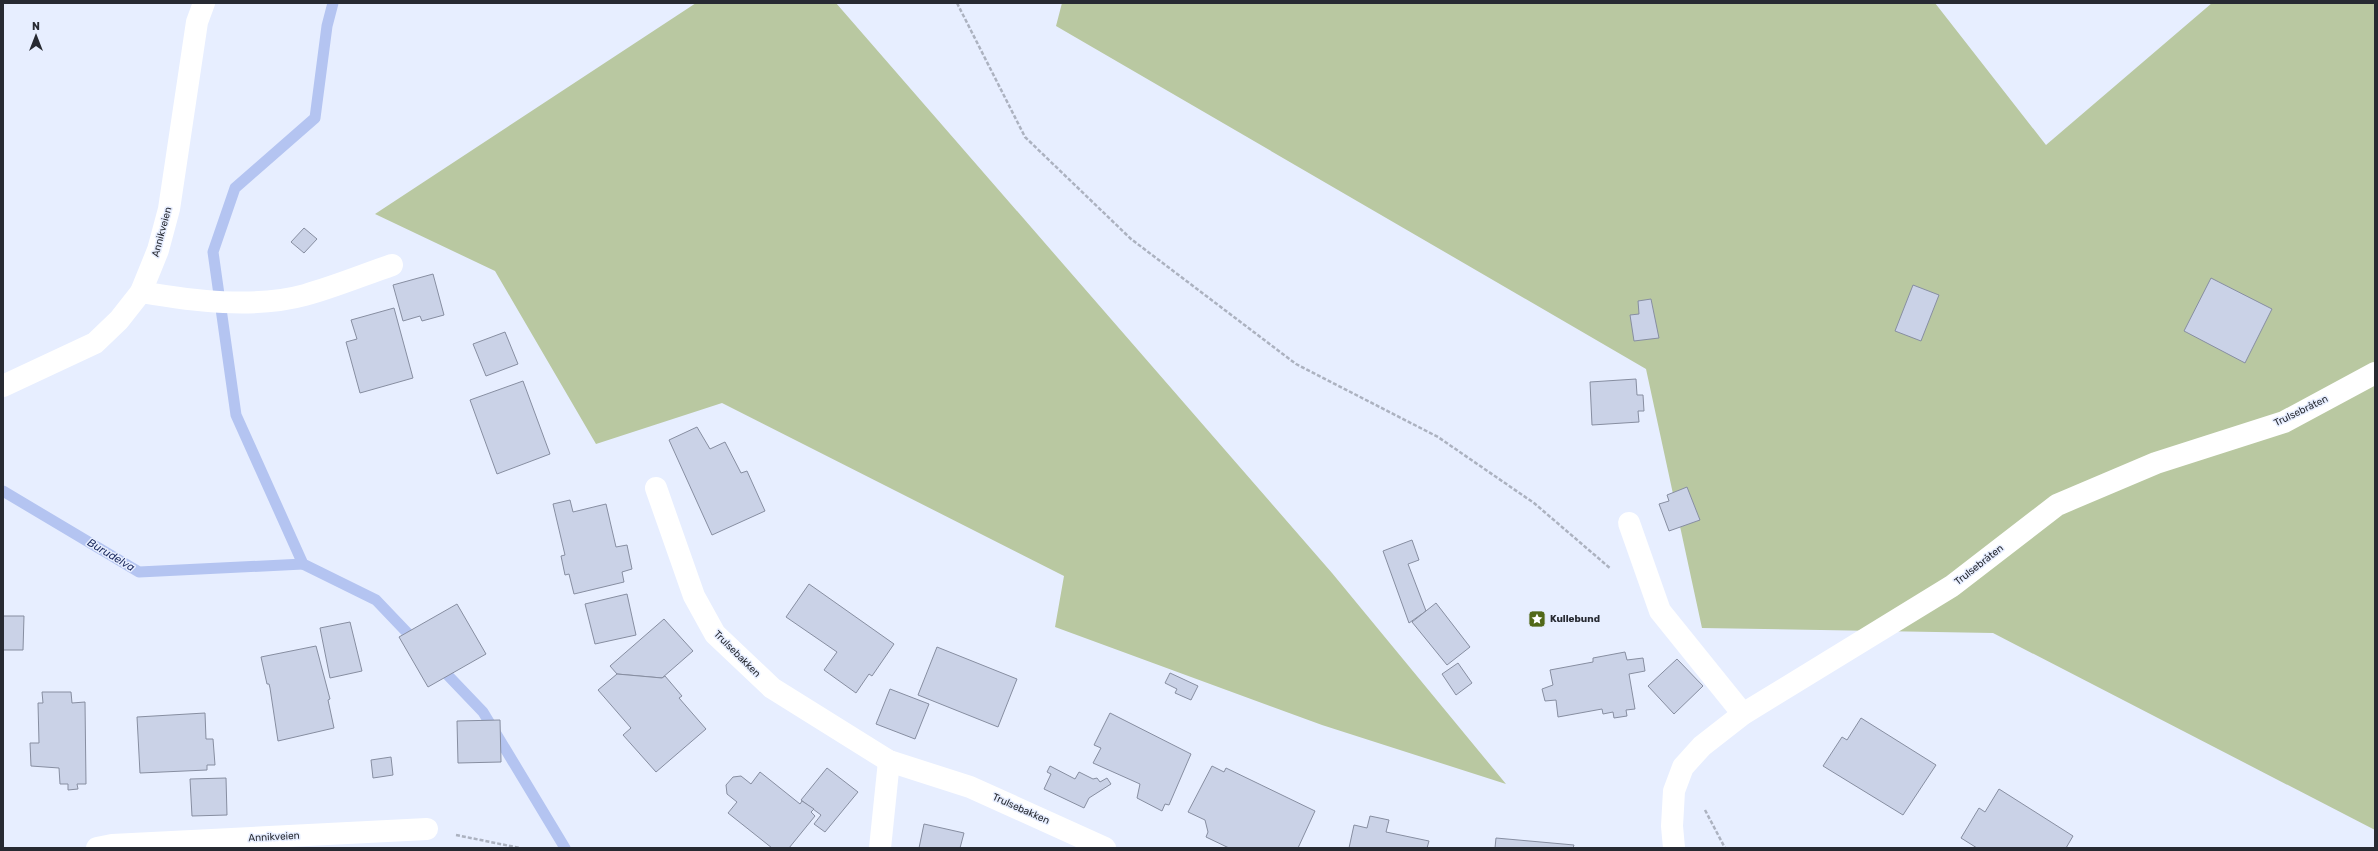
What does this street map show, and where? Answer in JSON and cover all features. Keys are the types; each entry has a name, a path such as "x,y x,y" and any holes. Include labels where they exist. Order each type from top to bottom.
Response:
{"street":[{"name":"Annikveien","path":"3,386 95,343 119,320 141,292 158,250 169,209 197,22 204,3"},
{"path":"141,292 179,298 242,301 273,300 304,295 392,265"},
{"name":"Trulsebråten","path":"1674,848 1672,826 1674,791 1682,767 1702,746 1743,714 1952,586 2057,505 2156,463 2284,422 2375,373"},
{"name":"Trulsebakken","path":"656,488 694,596 715,634 772,688 889,761 970,787 1105,848"},
{"path":"1629,524 1660,611 1743,714"},
{"path":"880,848 889,761"},
{"name":"Annikveien","path":"97,848 112,845 427,829"}],"path":[{"path":"957,3 1026,137 1131,239 1296,364 1438,437 1521,494 1612,570"},
{"path":"427,829 520,848"}],"green space":[{"path":"696,3 836,3 1332,573 1506,784 1322,725 1055,627 1064,576 722,403 596,444 495,271 375,214"},
{"path":"1062,3 1935,3 2046,145 2212,3 2375,3 2375,830 1993,633 1702,628 1646,369 1056,26"}],"building":[{"path":"304,228 317,239 304,253 291,242"},
{"path":"433,274 444,315 422,321 420,316 403,321 393,285"},
{"path":"2211,278 2272,309 2245,363 2184,331"},
{"path":"1913,285 1939,295 1921,341 1895,331"},
{"path":"1651,299 1659,338 1634,341 1630,315 1639,314 1638,301"},
{"path":"394,308 413,378 360,393 346,342 357,339 351,320"},
{"path":"505,332 518,364 486,376 473,344"},
{"path":"1636,379 1637,395 1643,395 1644,411 1638,411 1639,422 1592,425 1590,382"},
{"path":"523,381 550,454 497,474 470,400"},
{"path":"697,427 710,449 725,442 741,473 747,471 765,511 712,535 669,440"},
{"path":"1687,487 1700,520 1669,531 1659,504 1669,501 1667,495"},
{"path":"570,500 573,512 606,504 616,547 627,545 632,569 622,572 624,582 574,594 569,574 565,575 561,556 565,555 553,504"},
{"path":"1412,540 1419,560 1408,564 1426,611 1409,623 1383,551"},
{"path":"809,584 894,644 872,676 869,674 856,693 824,670 837,652 786,617"},
{"path":"627,594 636,635 595,644 585,604"},
{"path":"1436,603 1470,647 1447,665 1412,622"},
{"path":"457,604 486,654 428,687 399,637"},
{"path":"3,616 24,616 23,650 3,650"},
{"path":"664,619 693,651 662,678 617,674 610,666"},
{"path":"350,622 362,671 330,678 320,628"},
{"path":"316,646 330,699 328,700 334,728 278,741 270,688 269,684 267,684 261,657"},
{"path":"937,647 1017,679 998,727 918,695"},
{"path":"1625,652 1627,660 1643,658 1645,671 1629,674 1635,709 1626,710 1627,716 1614,718 1613,712 1603,714 1602,709 1558,717 1556,700 1545,701 1542,689 1553,685 1550,670 1593,662 1593,658"},
{"path":"1677,659 1703,686 1674,714 1648,686"},
{"path":"1458,663 1472,683 1456,695 1442,674"},
{"path":"1170,673 1198,686 1191,700 1175,693 1177,689 1165,683"},
{"path":"617,674 662,678 665,676 682,696 679,698 706,729 656,772 623,735 631,728 598,690"},
{"path":"890,689 929,704 915,739 876,724"},
{"path":"42,692 71,692 72,703 85,702 86,784 77,784 78,789 68,790 68,784 60,784 59,768 31,766 30,743 39,743 38,703 43,703"},
{"path":"205,713 206,739 213,739 215,765 207,765 207,770 140,773 137,717"},
{"path":"1110,713 1191,754 1169,805 1165,804 1162,811 1137,798 1140,784 1093,763 1101,748 1094,745"},
{"path":"1861,718 1936,765 1903,815 1823,766 1842,737 1847,740"},
{"path":"500,720 501,762 458,763 457,721"},
{"path":"391,757 393,775 373,778 371,760"},
{"path":"1050,766 1075,779 1079,772 1093,779 1097,778 1100,782 1107,778 1111,784 1089,798 1084,808 1044,789 1051,774 1047,772"},
{"path":"1212,766 1224,772 1226,768 1315,811 1298,848 1229,848 1206,837 1208,832 1205,820 1188,812"},
{"path":"827,768 858,792 825,832 814,824 821,815 801,800"},
{"path":"760,772 800,804 802,801 814,809 811,812 815,816 789,848 772,848 728,813 737,802 727,794 726,785 733,777 741,776 751,784"},
{"path":"226,778 227,815 192,816 190,779"},
{"path":"1999,789 2073,836 2066,848 1977,848 1961,838 1979,808 1985,812"},
{"path":"1370,816 1389,820 1386,832 1429,841 1427,848 1349,848 1354,825 1367,828"},
{"path":"924,824 964,833 960,848 919,848"},
{"path":"1496,838 1574,845 1573,848 1495,848"}],"waterway":[{"path":"333,3 327,26 315,118 235,188 213,252 236,415 303,564 376,600 417,643"},
{"name":"Burudelva","path":"3,491 139,572 303,564"},
{"path":"438,665 483,712 565,848"}],"place":[{"name":"Kullebund","path":"1537,619"}]}
